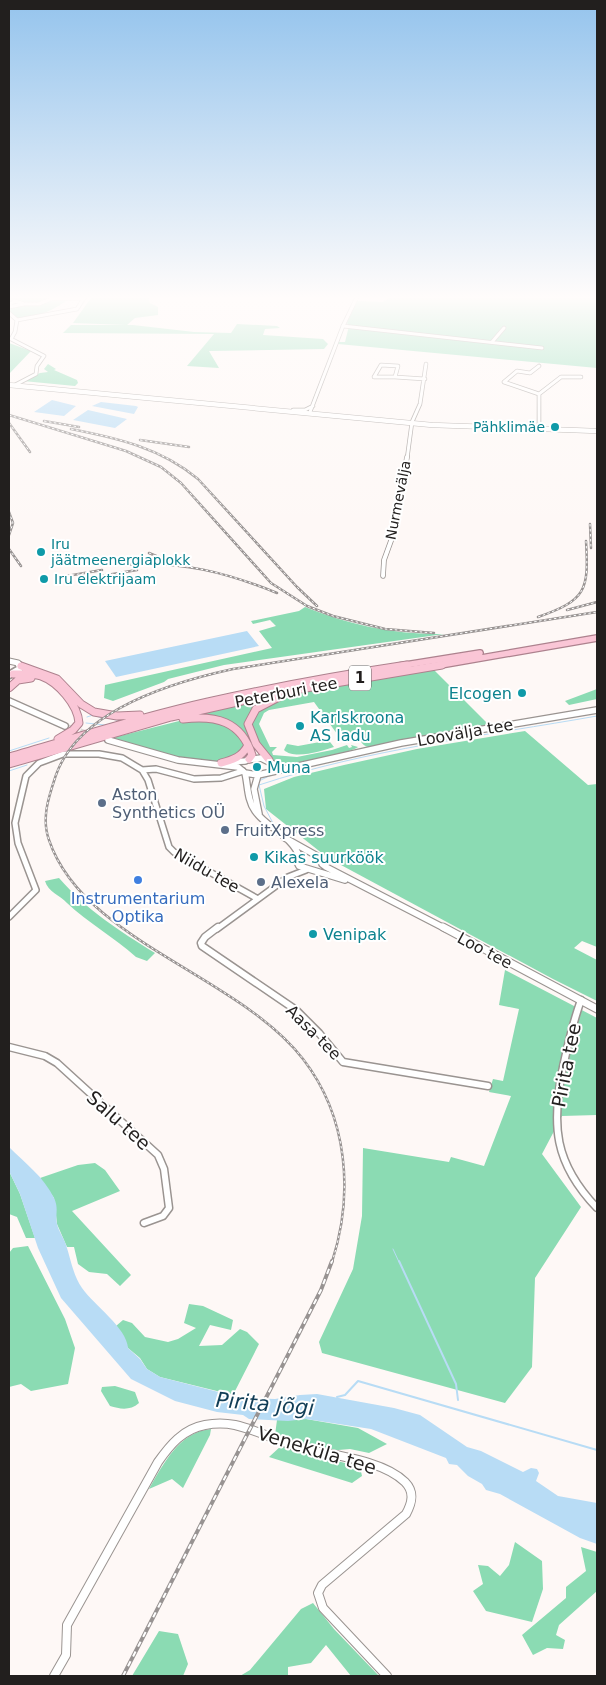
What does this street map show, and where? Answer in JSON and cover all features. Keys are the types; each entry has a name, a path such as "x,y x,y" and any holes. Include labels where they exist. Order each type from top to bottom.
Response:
{"highway":[{"name":"Peterburi tee","path":"9,757 93,732 206,703 315,680 597,634"},
{"name":"Peterburi tee","path":"9,764 124,730 231,703 354,679 597,638"},
{"path":"21,666 24,669 57,678 82,705 104,715 130,716 193,703 206,703"},
{"path":"9,757 65,735 79,723 78,712 51,682 37,675 10,675"},
{"path":"9,688 13,683 25,678 51,682"},
{"path":"271,762 257,746 249,730 249,718 256,709 278,697 354,679"},
{"path":"124,730 187,718 214,718 228,722 239,730 252,753 247,760"},
{"path":"221,763 243,755 248,745"}],"main road":[{"path":"9,385 291,410 412,423 597,431"},
{"path":"9,661 18,663 21,666 20,670 10,675"}],"street":[{"path":"15,385 36,374"},
{"path":"310,412 325,374"},
{"path":"376,374 374,377 425,379"},
{"name":"Nurmevälja","path":"383,576 384,560 392,538 412,423 420,404 425,374"},
{"path":"514,374 504,382 539,394"},
{"path":"539,394 561,377 581,377"},
{"path":"539,394 539,428"},
{"path":"291,410 305,410 313,406"},
{"path":"9,696 17,706"},
{"path":"9,701 65,726"},
{"name":"Loovälja tee","path":"258,775 401,743 597,710"},
{"path":"108,740 165,757 200,764 235,766 243,771 258,775 254,781 254,792 259,815"},
{"path":"9,917 35,892 36,887 18,843 15,816 26,776 39,763 56,756 89,753 107,754 122,758 142,770 156,769 187,778 221,778 243,771"},
{"name":"Loovälja tee","path":"200,764 261,758 283,766 304,765"},
{"path":"243,771 247,760"},
{"path":"269,772 272,770 271,762"},
{"name":"Niidu tee","path":"142,770 148,780 171,850 258,899 288,877 308,870"},
{"name":"Loo tee","path":"243,771 249,798 259,815 269,826 293,844 298,852 298,861 308,870 329,874 373,890"},
{"name":"Loo tee","path":"285,838 317,856 322,864 597,1009"},
{"path":"298,861 308,855 317,856"},
{"name":"Niidu tee","path":"288,877 298,861"},
{"path":"308,870 322,864"},
{"name":"Aasa tee","path":"258,899 205,936 201,943 202,946 296,1010 319,1033 343,1062 488,1086"},
{"name":"Pirita tee","path":"580,1000 571,1032 558,1096 556,1122 561,1148 570,1172 581,1191 597,1208"},
{"name":"Salu tee","path":"9,1046 45,1056 57,1063 158,1155 164,1169 168,1208 163,1216 144,1223"},
{"name":"Veneküla tee","path":"54,1676 66,1655 67,1625 158,1462 166,1450 183,1433 202,1425 214,1424 238,1426 303,1448 369,1465 393,1473 406,1483 412,1494 412,1501 406,1514 322,1585 317,1594 317,1598 323,1608 387,1676"}],"green space":[{"path":"39,374 62,374 77,380 78,383 75,386 23,381"},
{"path":"305,607 373,628 408,633 444,634 224,665 168,679 113,701 104,698 105,685 272,648 259,631 276,626 270,620 253,624 251,621 299,611"},
{"path":"433,669 490,726 369,747 362,743 359,734 340,738 314,702 269,710 264,713 259,724 270,747 277,747 272,752 273,755 297,757 347,745 349,748 352,747 351,745 358,747 323,758 284,765 295,763 284,763 282,765 271,759 260,747 252,729 251,721 254,714 265,705 284,697 337,684"},
{"path":"597,689 597,699 569,705 565,701"},
{"path":"275,697 252,712 246,722 250,738 256,749 253,749 240,730 227,721 187,717"},
{"path":"187,719 213,721 231,728 243,740 245,748 225,761 200,762 170,756 113,739 116,737 112,738"},
{"path":"525,731 588,785 597,784 597,947 582,941 574,948 597,960 597,1001 328,858 266,809 264,789 294,777 417,749"},
{"path":"330,742 334,747 301,754 289,753 284,750 287,744 298,746"},
{"path":"59,878 92,910 155,953 147,961 136,957 75,910 51,891 45,881"},
{"path":"505,970 597,1018 597,1115 562,1116 542,1154 581,1207 535,1278 532,1367 505,1403 322,1353 319,1342 353,1269 362,1216 363,1148 449,1162 451,1157 484,1166 511,1096 489,1092 493,1079 503,1081 519,1009 499,1005"},
{"path":"95,1163 105,1170 120,1191 72,1211 131,1275 120,1286 107,1274 89,1272 78,1264 74,1247 67,1247 57,1224 54,1198 40,1178 78,1165"},
{"path":"9,1171 20,1194 35,1238 26,1238 17,1217 9,1214"},
{"path":"28,1246 65,1319 75,1348 68,1384 31,1391 21,1384 9,1387 9,1253 13,1248"},
{"path":"189,1304 203,1306 233,1320 231,1330 210,1325 199,1346 222,1345 240,1329 247,1332 259,1344 233,1395 160,1377 147,1369 140,1358 128,1348 116,1326 123,1320 132,1323 145,1337 168,1342 178,1339 196,1328 184,1323"},
{"path":"115,1386 135,1392 139,1403 129,1408 110,1406 101,1391 102,1387"},
{"path":"306,1419 358,1428 387,1444 369,1453 350,1449 327,1451 275,1435 277,1420"},
{"path":"211,1429 210,1435 183,1488 172,1479 149,1489 167,1459 181,1442 200,1431"},
{"path":"281,1446 360,1467 362,1476 352,1483 269,1457"},
{"path":"515,1542 542,1561 543,1589 532,1622 486,1611 473,1591 483,1584 478,1565 488,1566 500,1576 509,1565"},
{"path":"581,1547 597,1552 597,1591 559,1625 556,1635 565,1640 563,1649 547,1648 533,1655 522,1635 566,1598 566,1587 586,1571"},
{"path":"313,1603 334,1629 379,1676 351,1676 326,1645 311,1663 288,1667 288,1675 295,1676 240,1676 250,1670 301,1609"},
{"path":"159,1631 178,1634 188,1664 183,1676 132,1676"}],"water":[{"path":"52,400 76,406 64,416 34,412"},
{"path":"101,402 138,407 134,414 92,406"},
{"path":"88,410 127,419 115,428 73,420"},
{"path":"247,631 259,646 116,677 105,661"},
{"name":"Pirita jõgi","path":"9,1147 40,1177 50,1190 56,1205 58,1227 65,1242 74,1273 82,1288 116,1325 126,1340 128,1348 140,1359 147,1369 160,1377 242,1398 275,1399 317,1394 394,1408 420,1415 467,1447 481,1451 523,1472 531,1468 537,1469 539,1473 536,1481 558,1496 597,1503 597,1544 580,1538 500,1494 486,1490 482,1484 468,1476 457,1465 449,1464 446,1458 371,1429 306,1419 288,1421 249,1419 243,1415 217,1412 175,1401 131,1379 61,1298 38,1248 20,1194 9,1171"}],"waterway":[{"path":"87,717 93,715 102,718"},
{"path":"274,825 264,806 259,785 342,762 426,744 597,716"},
{"path":"116,720 127,719"},
{"path":"86,723 105,725"},
{"path":"9,751 49,738"},
{"path":"9,771 27,765"},
{"path":"259,781 271,775"},
{"path":"393,1249 399,1262"},
{"path":"399,1261 456,1384 458,1400"},
{"path":"337,1397 345,1395 358,1381 597,1450"}],"tunnel":[{"path":"65,726 89,734"}],"railway":[{"path":"9,415 126,451 161,467 181,483 271,583 307,606 333,616 385,629 434,633"},
{"path":"44,421 79,427"},
{"path":"9,423 30,452"},
{"path":"71,429 105,436 138,446 169,459 184,468 198,479 297,587 317,606"},
{"path":"140,440 189,447"},
{"path":"9,512 13,523 9,535"},
{"path":"590,524 591,548"},
{"path":"538,617 566,605 575,599 581,591 587,572 586,541"},
{"path":"9,549 21,566"},
{"path":"149,553 168,561"},
{"path":"126,565 165,564 184,566 240,579 277,593"},
{"path":"67,576 102,570"},
{"path":"101,576 137,570"},
{"path":"567,610 597,602"},
{"path":"332,1262 343,1210 343,1157 338,1131 330,1106 318,1082 303,1059 275,1030 241,1004 127,932 94,905 67,875 49,840 46,824 47,807 56,775 68,752 85,733 106,716 131,702 183,682 233,669 597,612"},
{"path":"123,1676 321,1290 332,1261"}],"place":[{"name":"Pähklimäe","path":"555,427"},
{"name":"Iru jäätmeenergiaplokk","path":"41,552"},
{"name":"Iru elektrijaam","path":"44,579"},
{"name":"Elcogen","path":"522,693"},
{"name":"Karlskroona AS ladu","path":"300,726"},
{"name":"Muna","path":"257,767"},
{"name":"Aston Synthetics OÜ","path":"102,803"},
{"name":"FruitXpress","path":"225,830"},
{"name":"Kikas suurköök","path":"254,857"},
{"name":"Instrumentarium Optika","path":"138,880"},
{"name":"Alexela","path":"261,882"},
{"name":"Venipak","path":"313,934"}]}
